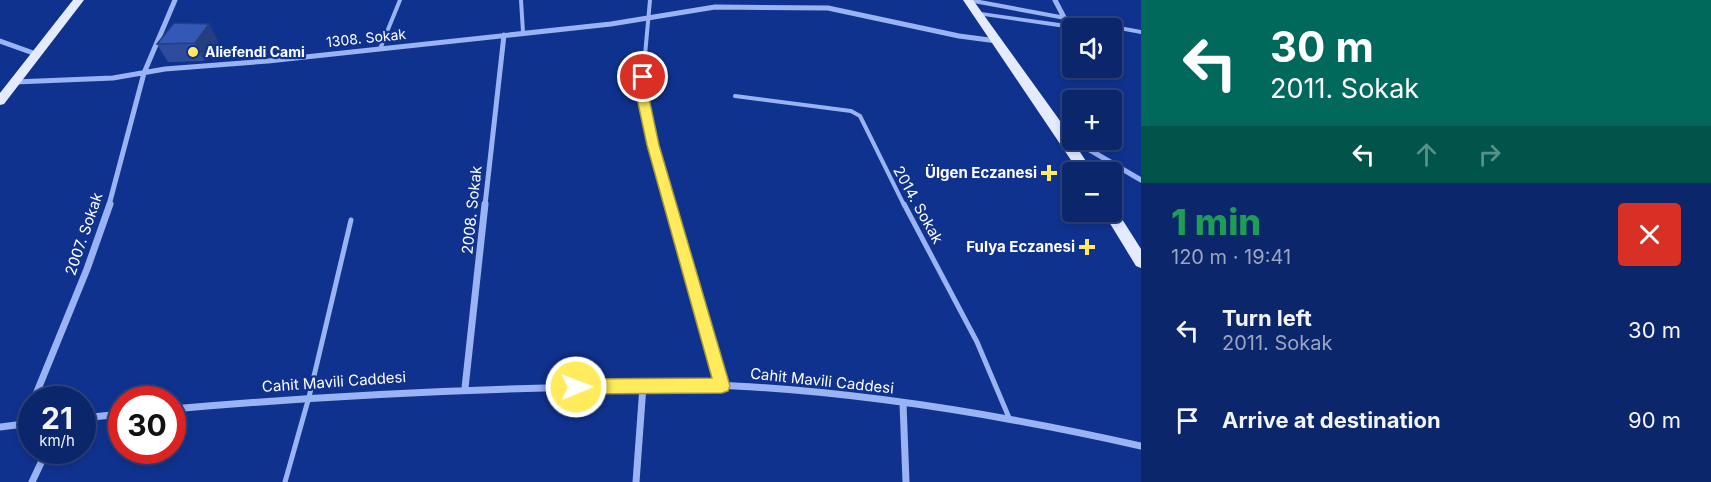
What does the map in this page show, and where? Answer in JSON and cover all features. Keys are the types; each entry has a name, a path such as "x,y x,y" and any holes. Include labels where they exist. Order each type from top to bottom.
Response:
{"main road":[{"path":"0,101 79,0"},
{"path":"968,0 1080,162"},
{"path":"1116,222 1141,262"}],"street":[{"name":"2007. Sokak","path":"39,386 87,269 113,194 144,73 175,0"},
{"path":"968,0 1141,32"},
{"path":"1055,0 1064,17"},
{"name":"1308. Sokak","path":"14,82 101,80 182,67 268,61 611,24 715,7 816,7 844,10 930,30 997,41"},
{"path":"977,13 1062,26"},
{"path":"1122,34 1141,37"},
{"name":"2008. Sokak","path":"465,388 504,35"},
{"path":"0,41 36,54"},
{"path":"1061,133 1141,180"},
{"path":"636,482 642,386"},
{"name":"Cahit Mavili Caddesi","path":"186,408 309,397 465,388 722,386 903,403 1010,420 1141,446"},
{"path":"903,403 906,482"},
{"path":"0,427 18,424"},
{"path":"32,482 40,464"}],"lane":[{"path":"380,49 400,0"},
{"path":"521,0 523,33"},
{"path":"650,0 643,77 644,103 653,145 722,386"},
{"name":"2014. Sokak","path":"735,96 851,111 860,116 894,187 968,320 995,379 1010,420"},
{"path":"285,482 309,397 351,220"}],"building":[{"path":"174,23 209,24 195,43 157,44"}],"place":[{"name":"Aliefendi Cami","path":"193,52"},
{"name":"Ülgen Eczanesi","path":"1049,173"},
{"name":"Fulya Eczanesi","path":"1087,247"}],"route":[{"path":"576,387 722,386 653,145 644,103 643,77"}]}
